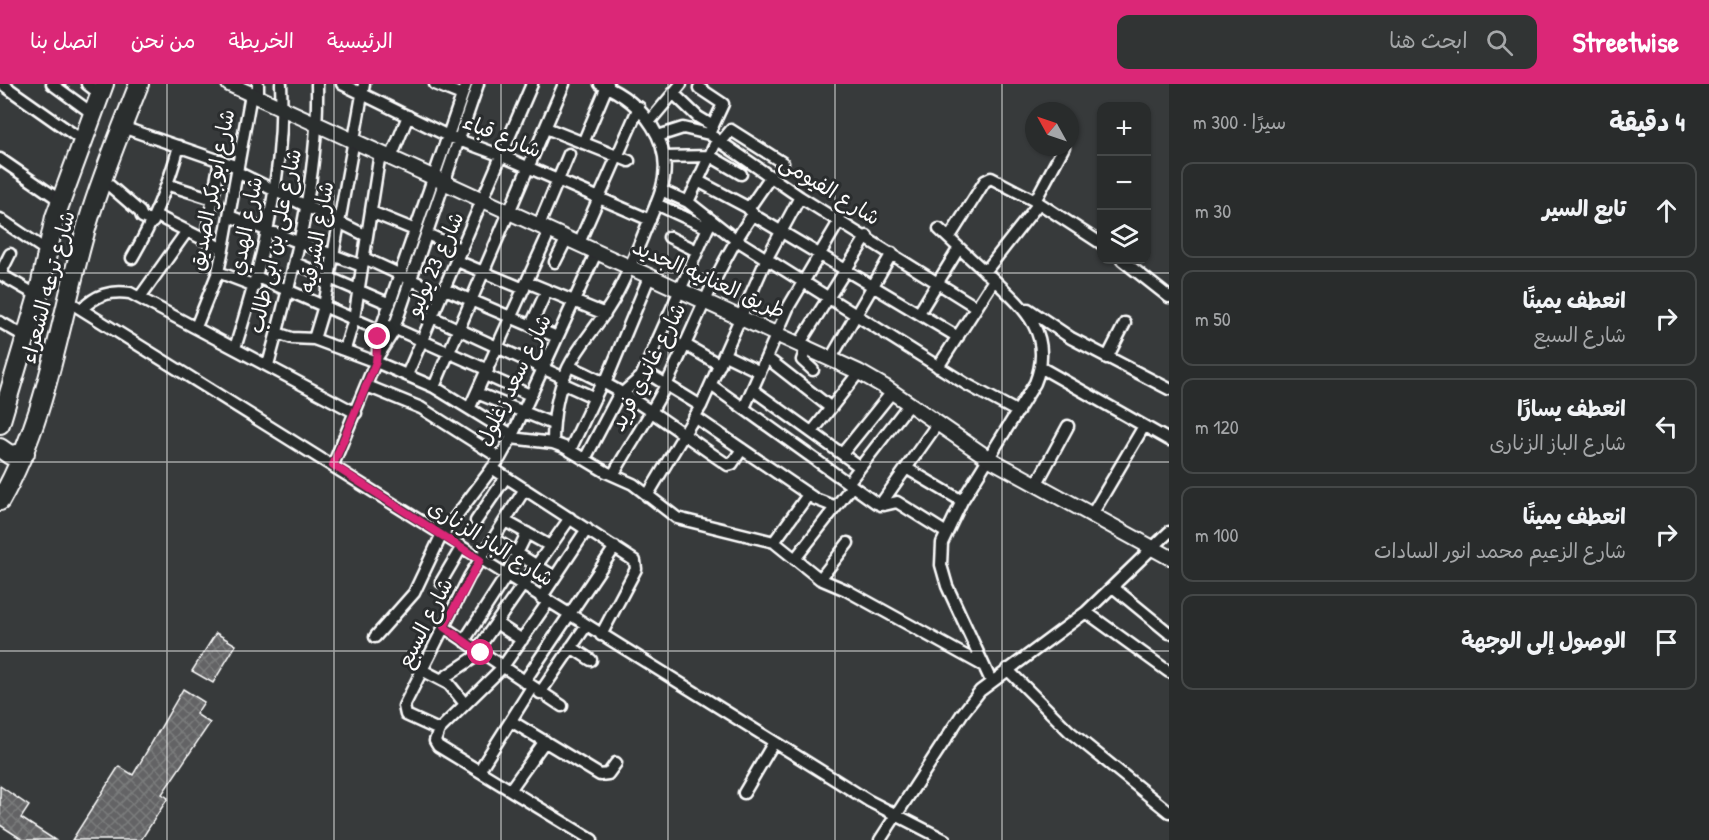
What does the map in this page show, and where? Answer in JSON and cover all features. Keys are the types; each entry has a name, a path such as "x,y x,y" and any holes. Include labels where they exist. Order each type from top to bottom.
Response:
{"highway":[{"name":"شارع ترعه الشعراء","path":"0,501 25,453 75,305 102,179 138,84"},
{"name":"شارع ترعه الشعراء","path":"0,424 6,384 26,337 61,201 93,114 97,87"},
{"path":"0,448 10,454 25,453"}],"street":[{"path":"2,84 83,141"},
{"path":"52,84 93,114"},
{"name":"طريق العنانيه الجديد","path":"229,84 256,92 282,109 741,316 859,372 910,403 988,458 1169,557"},
{"name":"شارع الهدي","path":"236,348 256,281 274,189 282,109 281,84"},
{"name":"شارع على بن ابى طالب","path":"268,365 289,291 306,205 318,125 317,84"},
{"name":"شارع قباء","path":"342,84 363,89 408,116 448,136 502,156 650,220"},
{"path":"333,465 377,359 394,328 427,234 448,136 464,89 435,84"},
{"path":"377,359 377,343 415,230 459,140 478,84"},
{"name":"شارع 23 يوليو","path":"406,375 484,201 532,84"},
{"path":"434,387 564,84"},
{"path":"650,121 681,84"},
{"path":"553,443 553,424 563,380 569,366 605,314 630,266 661,190 663,157 658,136 639,107 624,95 605,85 583,142"},
{"path":"688,202 710,156 722,103 699,88"},
{"name":"شارع الشرقيه","path":"314,339 330,276 363,89"},
{"name":"شارع ابو بكر الصديق","path":"196,327 218,272 237,169 256,92"},
{"path":"673,93 715,135"},
{"path":"555,262 573,241 599,198 639,107"},
{"path":"345,349 354,319 371,212 386,156 408,116"},
{"path":"122,127 220,160 367,236"},
{"path":"546,128 629,161"},
{"name":"شارع الفيومى","path":"658,136 683,128 715,135 800,197 867,236 976,308"},
{"path":"715,135 731,130 783,163"},
{"path":"132,258 155,219 169,185 179,146"},
{"path":"753,164 763,150"},
{"path":"470,407 526,285 558,180 570,154"},
{"path":"663,157 710,156 741,174"},
{"path":"938,367 976,308 989,276 1037,202 1060,156"},
{"path":"0,159 61,201"},
{"path":"205,240 220,160"},
{"name":"شارع غاندي فريد","path":"612,475 666,384 704,300 771,176"},
{"path":"949,238 988,178 994,178 1037,202 1097,241"},
{"path":"102,179 140,212 142,217 155,219 186,231 223,249"},
{"path":"698,181 847,268 958,337"},
{"path":"169,185 213,199"},
{"path":"661,190 688,202 710,225"},
{"path":"647,496 701,406 767,258 800,197"},
{"path":"656,204 710,225 735,239 938,367 1018,412"},
{"path":"371,212 415,230"},
{"path":"229,216 333,255 363,262 471,300 557,337"},
{"path":"0,219 47,251"},
{"path":"744,408 802,280 840,220"},
{"path":"585,459 615,401 623,392 634,386 644,371 710,225"},
{"path":"939,229 1018,302 1071,338 1169,389"},
{"path":"140,297 186,231"},
{"path":"427,234 484,272 547,290 605,314"},
{"path":"813,370 802,360 803,345 829,297 867,236"},
{"path":"669,237 697,251"},
{"path":"920,313 959,248"},
{"name":"شارع سعد زغلول","path":"375,637 414,593 441,536 500,458 597,252"},
{"path":"831,358 892,253"},
{"path":"10,254 0,274 38,296"},
{"path":"295,263 330,276 390,304"},
{"path":"1127,264 1169,297"},
{"path":"218,272 289,291 354,319 394,328 449,353 530,395"},
{"path":"570,450 605,381 650,275"},
{"path":"531,325 547,290"},
{"path":"75,305 109,293 130,293 356,413"},
{"path":"991,681 943,576 941,554 945,532 1035,383 1040,368 1038,332 1033,321 1018,302"},
{"name":"شارع الباز الزنارى","path":"75,305 333,465 441,536 869,801 945,840"},
{"path":"432,317 543,368 595,398"},
{"path":"0,322 26,337"},
{"path":"1107,358 1125,323"},
{"path":"277,333 292,338 314,339 377,359 470,407 512,436 553,443 570,450 612,475 633,484 677,518 774,542 820,579 846,590 984,666"},
{"path":"684,344 760,372"},
{"path":"767,358 831,408"},
{"path":"569,366 605,381 623,392 730,466 742,449"},
{"path":"1040,368 1169,440"},
{"path":"644,371 701,406"},
{"path":"812,432 859,372"},
{"path":"711,385 880,505 897,502 945,532"},
{"path":"367,386 421,408 500,458"},
{"path":"753,390 860,467"},
{"path":"842,454 892,392"},
{"path":"477,393 553,424"},
{"path":"795,559 836,507 860,467 910,403"},
{"path":"695,417 808,495 836,507"},
{"path":"880,505 938,423"},
{"path":"1036,485 1068,426"},
{"path":"1091,516 1144,426"},
{"path":"492,468 633,558 637,565 602,635"},
{"path":"906,468 962,501"},
{"path":"476,521 506,477"},
{"name":"شارع السبع","path":"439,729 404,712 404,706 480,560 525,489"},
{"path":"774,542 808,495"},
{"path":"442,679 479,652 496,623 570,518"},
{"path":"505,521 550,546"},
{"path":"587,529 555,577 545,600 522,640 502,668 439,729 435,738 436,744 592,840"},
{"path":"880,840 962,714 991,681 1086,612 1114,588 1169,532"},
{"path":"465,641 506,576 526,533"},
{"path":"494,539 555,577"},
{"path":"820,579 848,543"},
{"path":"479,771 532,687 569,615 615,547"},
{"path":"441,582 461,548"},
{"path":"1114,588 1169,633"},
{"path":"1086,612 1169,672"},
{"path":"496,623 522,640"},
{"path":"532,687 571,647 586,626"},
{"path":"444,627 502,668 562,706"},
{"path":"571,647 591,660"},
{"path":"1006,669 1069,731 1169,812"},
{"path":"423,670 442,679 455,690 465,704"},
{"path":"511,721 600,774 608,774 616,763"},
{"path":"510,790 545,741"},
{"path":"744,793 774,742"}],"building":[{"path":"216,633 236,645 213,683 192,671"},
{"path":"183,689 204,702 196,714 210,723 162,794 168,798 141,840 72,840 119,766 133,775"},
{"path":"0,786 29,806 21,818 55,840 23,840 0,825"}],"route":[{"path":"378,337 376,362 333,465 480,560 444,627 481,653"}]}
